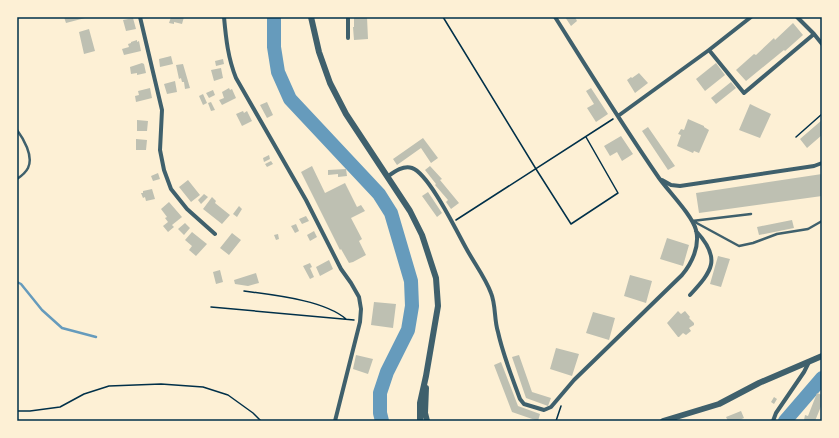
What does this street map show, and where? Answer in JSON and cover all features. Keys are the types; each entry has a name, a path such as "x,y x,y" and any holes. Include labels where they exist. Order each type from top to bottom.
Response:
{"street":[{"path":"140,17 162,110 160,150 170,189 187,209 215,234"},
{"path":"224,17 226,43 230,64 236,78 306,200 341,269 359,297 361,309 360,322 335,421"},
{"path":"310,17 330,84 346,114 410,211 427,247 436,278 438,306 420,403 420,421"},
{"path":"348,17 348,38"},
{"path":"387,177 396,170 406,167 411,168 419,172 435,193 453,222 492,294 497,331 520,399 524,404 544,410 551,407 574,380 690,266 695,253 697,240 696,231 692,221 660,179 555,17"},
{"path":"618,116 709,50 751,17"},
{"path":"798,17 822,44"},
{"path":"709,50 744,93 814,34"},
{"path":"660,179 671,185 680,186 814,166 822,163"},
{"path":"690,295 708,273 712,258 705,241 696,231"},
{"path":"663,421 719,404 759,383 822,356"},
{"path":"773,421 776,413 810,361"},
{"path":"426,376 425,413 427,421"}],"lane":[{"path":"17,130 25,141 29,158 28,168 17,179"},
{"path":"692,221 751,214"},
{"path":"692,221 739,246 753,243 777,234 808,229 822,221"}],"path":[{"path":"443,17 571,224 618,193 586,137"},
{"path":"796,137 822,114"},
{"path":"453,222 618,116"},
{"path":"244,291 290,298 320,306 340,314 346,319"},
{"path":"211,307 346,319 360,322"},
{"path":"17,411 30,411 60,407 84,394 109,386 161,384 203,387 228,395 253,413 261,421"},
{"path":"556,421 561,406"}],"building":[{"path":"64,17 85,17 85,18 66,23"},
{"path":"171,17 184,17 182,24 174,22 174,24 169,23"},
{"path":"354,17 367,17 368,39 354,40"},
{"path":"565,17 575,17 577,21 571,26"},
{"path":"133,18 136,29 126,31 123,20"},
{"path":"793,23 803,35 746,81 736,70 754,54 756,55 774,38 775,40"},
{"path":"89,29 95,51 84,54 79,32"},
{"path":"137,40 137,42 139,41 141,51 124,55 122,49 129,47 128,44"},
{"path":"171,56 173,64 160,67 159,59"},
{"path":"223,59 224,64 216,66 215,61"},
{"path":"142,63 144,64 146,73 137,75 137,73 131,74 130,67"},
{"path":"716,63 725,75 705,91 696,79"},
{"path":"183,64 190,88 185,89 184,82 182,82 181,78 179,79 176,65"},
{"path":"221,68 223,78 214,81 211,70"},
{"path":"639,73 648,83 635,93 627,80"},
{"path":"175,81 177,92 167,94 164,84"},
{"path":"731,82 736,88 716,104 711,98"},
{"path":"150,88 152,98 136,102 135,96 139,95 138,91"},
{"path":"229,88 230,90 232,89 236,98 222,105 219,100 224,98 222,92"},
{"path":"591,88 608,114 596,122 587,108 594,104 586,91"},
{"path":"213,90 215,95 209,98 206,93"},
{"path":"203,94 207,103 203,105 199,96"},
{"path":"211,102 215,110 211,111 208,103"},
{"path":"267,102 273,115 267,118 260,105"},
{"path":"750,104 771,114 760,138 739,130"},
{"path":"243,111 244,113 247,111 252,121 242,126 236,114"},
{"path":"688,119 704,126 709,130 699,153 694,151 693,153 677,146 681,135 678,134 681,129 684,130"},
{"path":"137,120 148,121 147,131 137,131"},
{"path":"822,120 822,135 807,148 800,139"},
{"path":"648,127 675,166 668,170 642,131"},
{"path":"621,136 633,154 622,161 617,152 610,156 604,146"},
{"path":"423,138 438,158 431,163 421,148 397,165 393,159"},
{"path":"136,139 147,140 146,150 136,150"},
{"path":"269,155 270,159 264,162 263,158"},
{"path":"271,161 273,164 267,167 265,164"},
{"path":"312,166 325,193 345,183 357,207 361,205 365,211 351,218 362,239 359,241 366,255 353,262 349,263 341,249 340,250 301,172"},
{"path":"430,166 442,179 440,180 459,203 451,209 446,202 448,200 425,170"},
{"path":"346,169 347,176 338,177 338,174 328,175 328,170"},
{"path":"158,173 160,179 153,181 151,176"},
{"path":"822,174 822,196 699,213 696,193"},
{"path":"188,180 200,195 191,202 179,187"},
{"path":"152,189 155,199 146,201 145,197 143,198 141,193"},
{"path":"428,192 442,213 437,217 422,196"},
{"path":"204,194 208,197 201,204 198,200"},
{"path":"212,197 216,201 215,203 230,215 222,224 203,209"},
{"path":"169,202 182,217 172,225 174,227 168,232 163,226 168,222 165,218 167,217 161,209"},
{"path":"239,206 242,209 237,217 233,214"},
{"path":"306,216 309,221 302,224 299,219"},
{"path":"792,220 794,228 759,235 757,227"},
{"path":"185,223 190,228 184,235 178,229"},
{"path":"296,224 299,231 295,233 291,226"},
{"path":"314,231 317,237 310,241 307,235"},
{"path":"192,232 207,244 196,256 189,250 192,246 185,240"},
{"path":"232,233 241,240 229,255 220,248"},
{"path":"278,234 279,239 276,240 274,235"},
{"path":"667,238 689,245 683,266 660,259"},
{"path":"718,256 730,259 721,287 710,284"},
{"path":"329,260 333,269 320,276 316,267"},
{"path":"310,263 312,267 310,268 314,277 310,279 303,266"},
{"path":"220,270 223,282 216,284 213,272"},
{"path":"256,273 259,283 248,286 235,284 234,280"},
{"path":"630,275 652,281 646,303 624,296"},
{"path":"374,302 396,304 393,328 371,325"},
{"path":"678,311 681,314 685,311 694,323 694,325 689,328 691,331 686,335 683,333 679,337 667,323"},
{"path":"593,312 615,318 609,340 586,333"},
{"path":"556,348 579,354 572,376 550,369"},
{"path":"356,355 373,359 368,374 353,369"},
{"path":"519,355 532,392 551,398 548,406 526,398 512,357"},
{"path":"501,362 518,406 540,414 538,421 512,412 494,365"},
{"path":"817,393 822,395 822,404 815,421 804,420 805,415 808,416"},
{"path":"774,397 777,399 774,404 771,402"},
{"path":"741,411 744,418 737,421 728,421 726,417"}],"waterway":[{"path":"274,17 274,47 278,72 290,99 379,194 391,213 411,281 412,306 408,330 387,372 380,393 380,413 382,421"},
{"path":"17,282 21,284 42,310 62,328 96,337"},
{"path":"785,421 822,378"}]}
